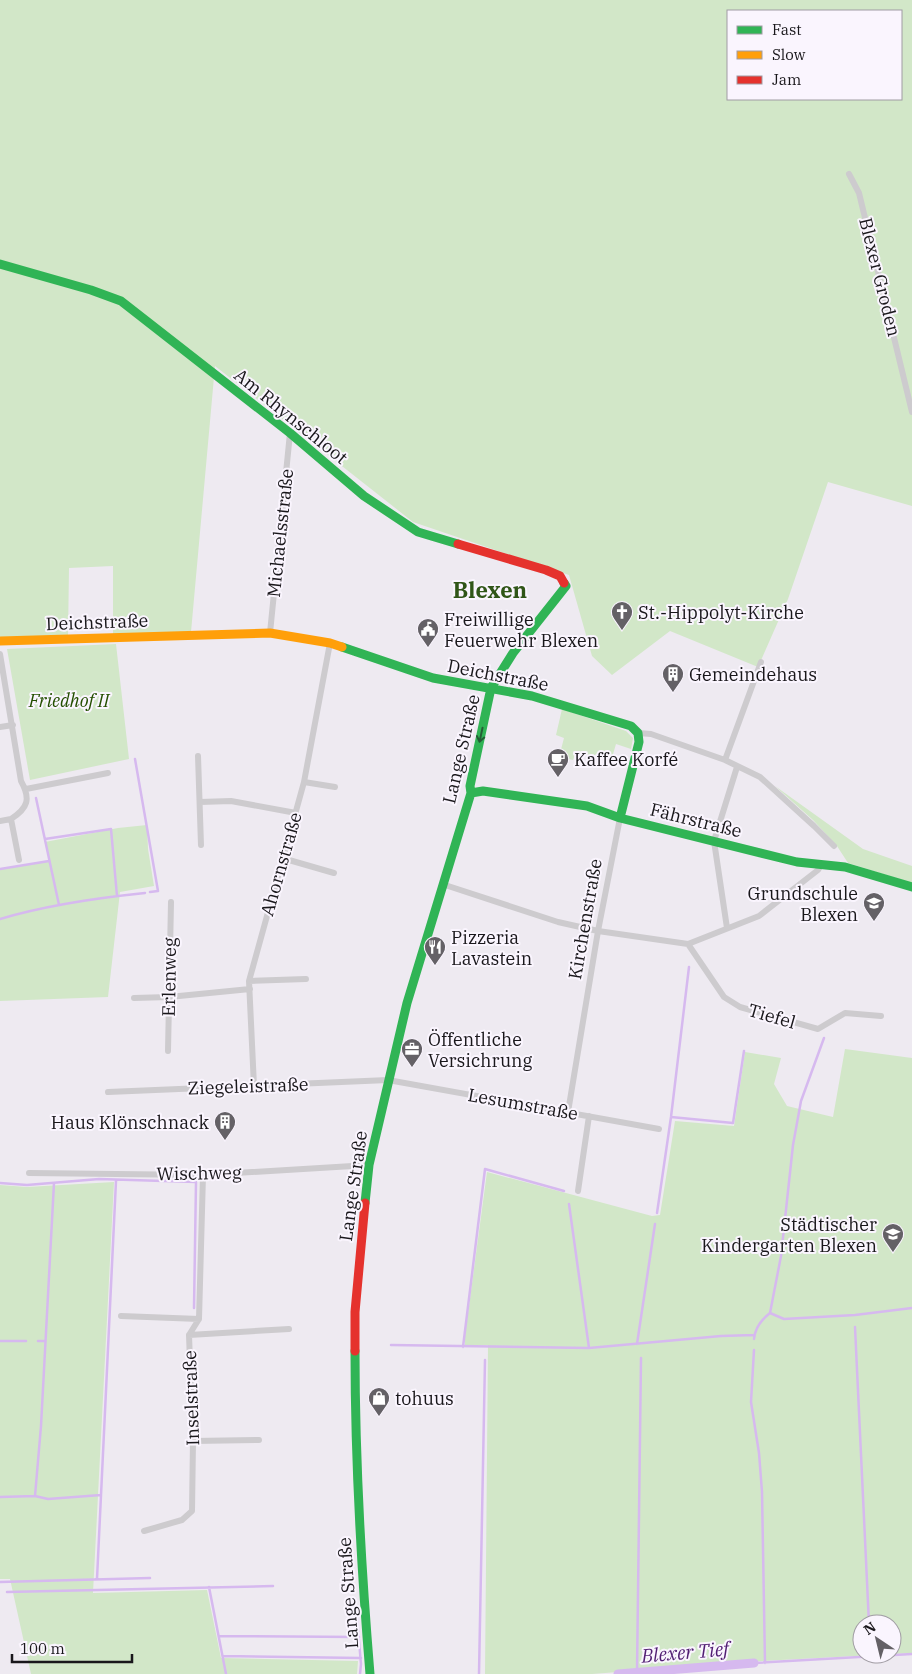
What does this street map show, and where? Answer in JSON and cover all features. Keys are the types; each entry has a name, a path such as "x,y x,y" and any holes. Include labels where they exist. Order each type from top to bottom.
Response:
{"street":[{"name":"Blexer Groden","path":"849,174 859,193 912,412"},
{"name":"Am Rhynschloot","path":"0,264 91,290 121,302 290,433 364,496 418,532 546,570 560,576 566,586 513,653 491,688"},
{"name":"Michaelsstraße","path":"270,633 290,433"},
{"name":"Deichstraße","path":"0,641 270,633 330,644 433,678 532,696 601,716 631,726 638,733 651,734 724,760 760,777 834,846"},
{"name":"Ahornstraße","path":"254,1086 249,981 304,782 330,644"},
{"path":"0,654 21,781 28,797 26,805 19,814 11,819 0,821"},
{"path":"724,760 761,662"},
{"name":"Lange Straße","path":"370,1674 362,1578 354,1420 355,1312 369,1165 407,1003 471,793 470,786 491,688"},
{"path":"0,727 13,725"},
{"name":"Kirchenstraße","path":"568,1112 598,931 620,818 639,742 638,733"},
{"path":"198,756 202,845"},
{"path":"727,928 714,841 737,767"},
{"path":"26,789 108,773"},
{"path":"304,782 335,787"},
{"name":"Fährstraße","path":"471,793 483,791 594,808 620,818 797,862 845,867 912,887"},
{"path":"200,802 231,801 296,813"},
{"path":"11,819 19,860"},
{"path":"282,858 334,873"},
{"path":"442,884 558,922 598,931 688,944 759,916 818,870 820,865"},
{"name":"Erlenweg","path":"168,1052 171,902"},
{"name":"Tiefel","path":"688,944 724,997 740,1007 818,1029 845,1013 881,1016"},
{"path":"249,981 306,979"},
{"path":"134,998 169,997 250,989"},
{"name":"Ziegeleistraße","path":"108,1092 388,1080"},
{"name":"Lesumstraße","path":"388,1080 659,1129"},
{"path":"578,1191 589,1116"},
{"name":"Wischweg","path":"29,1174 204,1175 369,1165"},
{"path":"121,1316 199,1319 204,1175"},
{"name":"Inselstraße","path":"144,1531 182,1520 192,1511 193,1441 189,1335 199,1319"},
{"path":"189,1335 289,1329"},
{"path":"193,1441 259,1440"}],"green space":[{"path":"0,0 912,0 912,506 828,482 788,599 758,667 670,631 612,675 592,656 569,575 413,522 215,366 191,632 113,635 113,566 69,568 68,636 0,637"},
{"name":"Friedhof II","path":"116,644 129,759 30,780 7,649"},
{"path":"562,709 626,731 633,738 631,749 616,744 611,761 576,752 573,760 559,757 564,738 556,735"},
{"path":"775,786 863,849 912,866 912,883 848,863 837,846 813,820"},
{"path":"147,825 148,849 154,886 120,892 108,997 0,1001 0,869 49,861 45,842 118,828"},
{"path":"845,1049 912,1058 912,1653 902,1654 902,1614 852,1614 852,1656 592,1674 485,1674 488,1345 465,1345 465,1336 487,1172 652,1216 660,1215 675,1121 734,1126 745,1052 781,1058 774,1084 787,1106 833,1117"},
{"path":"114,1182 93,1593 207,1590 221,1658 358,1661 357,1674 31,1674 10,1579 0,1579 0,1185 27,1187"}],"waterway":[{"path":"135,759 158,891 150,892"},
{"path":"36,798 59,905"},
{"path":"45,839 111,829 117,896"},
{"path":"0,869 49,861"},
{"path":"0,919 72,903 145,893"},
{"path":"657,1213 689,967"},
{"path":"754,1339 759,1325 770,1313 781,1256 793,1145 801,1101 824,1038"},
{"path":"671,1117 733,1123 744,1051"},
{"path":"463,1347 485,1169 564,1191"},
{"path":"0,1183 27,1185 99,1179 196,1182 194,1308"},
{"path":"97,1579 116,1181"},
{"path":"35,1496 41,1426 54,1183"},
{"path":"569,1204 589,1348"},
{"path":"637,1344 655,1224"},
{"path":"770,1313 784,1319 855,1315 912,1308"},
{"path":"855,1327 869,1614"},
{"path":"391,1345 589,1348 721,1336 754,1335"},
{"path":"0,1341 26,1341"},
{"path":"38,1341 45,1341"},
{"path":"754,1350 751,1402 759,1453 762,1492 765,1663"},
{"path":"637,1672 641,1358"},
{"path":"479,1674 485,1360"},
{"path":"0,1497 35,1496 48,1499 101,1495"},
{"path":"0,1582 150,1578"},
{"path":"7,1592 273,1586"},
{"path":"209,1587 226,1674"},
{"path":"357,1618 361,1664 360,1674"},
{"path":"219,1636 359,1637"},
{"path":"754,1663 912,1654"},
{"path":"223,1656 361,1658"},
{"name":"Blexer Tief","path":"618,1674 754,1663"}],"traffic: fast":[{"path":"0,264 91,290 121,301 290,433 364,496 418,532 458,544"},
{"path":"365,1203 369,1165 407,1003 471,793 470,786 491,688 513,653 566,586 564,583"},
{"path":"342,647 433,678 532,696 631,726 638,733 639,742 620,818"},
{"path":"471,793 483,791 587,806 620,818 797,862 845,867 912,887"},
{"path":"355,1351 359,1512 370,1674"}],"traffic: slow":[{"path":"0,641 270,633 330,643 342,647"}],"traffic: jam":[{"path":"458,544 546,570 560,576 564,583"},
{"path":"355,1351 355,1312 365,1203"}],"place":[{"name":"St.-Hippolyt-Kirche","path":"622,631"},
{"name":"Freiwillige Feuerwehr Blexen","path":"428,648"},
{"name":"Gemeindehaus","path":"673,693"},
{"name":"Kaffee Korfé","path":"558,778"},
{"name":"Grundschule Blexen","path":"874,922"},
{"name":"Pizzeria Lavastein","path":"435,966"},
{"name":"Öffentliche Versichrung","path":"412,1068"},
{"name":"Haus Klönschnack","path":"225,1141"},
{"name":"Städtischer Kindergarten Blexen","path":"893,1253"},
{"name":"tohuus","path":"379,1417"}],"district":[{"name":"Blexen","path":"490,589"}]}
